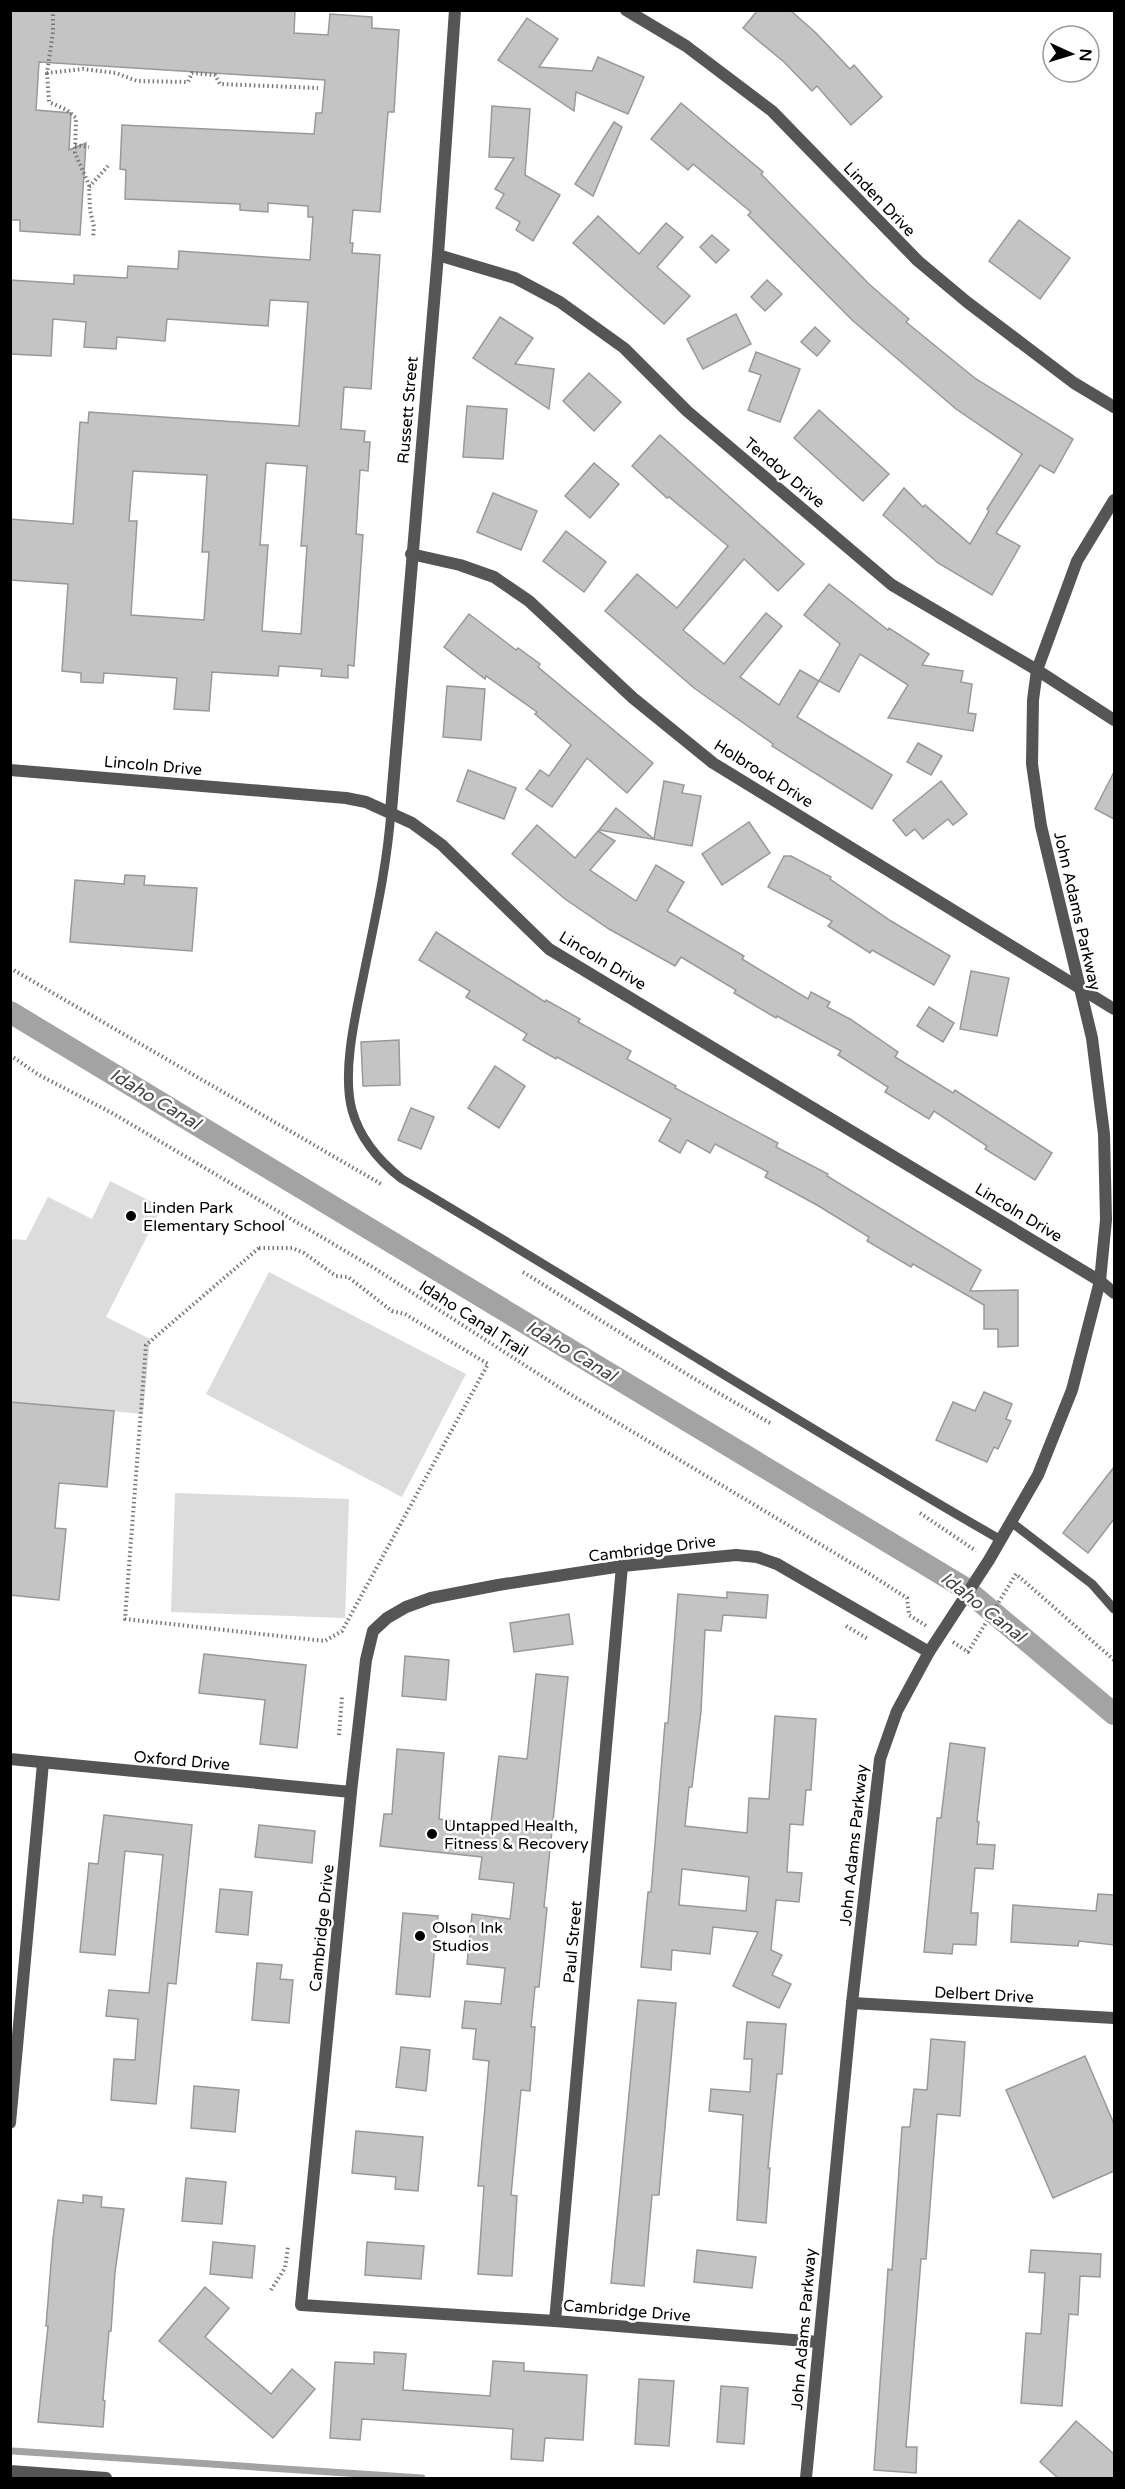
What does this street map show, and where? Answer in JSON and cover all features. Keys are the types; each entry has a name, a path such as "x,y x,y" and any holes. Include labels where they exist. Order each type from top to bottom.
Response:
{"street":[{"name":"Russett Street","path":"391,812 438,255 455,10"},
{"name":"Linden Drive","path":"626,10 686,46 772,111 918,261 967,302 1074,383 1114,407"},
{"name":"Tendoy Drive","path":"438,255 515,278 568,308 624,348 687,411 892,585 1036,670 1114,720"},
{"name":"John Adams Parkway","path":"806,2478 852,2003 880,1759 897,1711 930,1652 987,1563 1038,1475 1072,1390 1100,1281 1106,1220 1104,1134 1092,1038 1041,826 1032,764 1033,700 1036,670 1077,561 1114,500"},
{"name":"Holbrook Drive","path":"411,554 460,565 494,577 529,601 633,698 713,763 1114,1009"},
{"name":"Lincoln Drive","path":"10,770 346,798 366,802 391,812 412,823 442,845 549,948 1100,1281 1114,1293"},
{"name":"Cambridge Drive","path":"818,2342 555,2321 301,2305 366,1660 373,1631 387,1618 406,1607 431,1598 622,1566 736,1555 757,1557 777,1564 930,1652"},
{"name":"Paul Street","path":"555,2321 622,1566"},
{"name":"Oxford Drive","path":"10,1759 351,1792"},
{"path":"10,2122 43,1763"},
{"name":"Delbert Drive","path":"852,2003 1114,2018"},
{"path":"10,2471 106,2478"}],"lane":[{"path":"391,812 388,850 352,1031 350,1072 352,1109 362,1135 382,1163 402,1179 593,1292 840,1446 1001,1540"},
{"path":"1011,1522 1092,1584 1114,1609"}],"path":[{"path":"53,10 53,32 46,73 49,102 67,110 76,118 75,145 78,163 87,178 89,188 90,210 94,227 93,237"},
{"path":"46,73 83,69 116,73 137,81 188,82 192,73 215,75 220,84 318,88"},
{"path":"75,145 89,147"},
{"path":"89,188 108,166"},
{"path":"10,968 389,1188"},
{"name":"Idaho Canal Trail","path":"10,1055 39,1075 112,1113 374,1268 568,1393 867,1573 907,1598 909,1615"},
{"path":"259,1248 292,1248 304,1253 336,1276 348,1277 392,1311 405,1314 488,1364 342,1631 325,1641 125,1619 146,1345 259,1248"},
{"path":"521,1270 693,1378 772,1424"},
{"path":"918,1511 987,1563"},
{"path":"965,1650 968,1652 978,1638 1016,1574 1114,1660"},
{"path":"338,1745 342,1696"},
{"path":"271,2290 285,2268 288,2247"}],"shaded area":[{"path":"110,1181 162,1207 106,1317 150,1339 143,1414 11,1402 10,1239 26,1240 48,1197 92,1219"},
{"path":"269,1272 466,1374 402,1497 206,1394"},
{"path":"175,1493 349,1499 345,1618 171,1612"}],"building":[{"path":"10,10 295,10 294,33 328,35 330,14 372,17 372,28 399,30 394,112 388,112 380,212 353,210 350,243 353,243 352,253 380,255 371,389 344,387 341,429 365,431 364,442 370,442 368,471 360,470 356,534 363,535 354,666 348,665 348,678 321,676 322,669 279,666 278,676 212,672 209,711 174,709 177,678 104,673 103,683 81,682 81,673 62,671 68,584 10,580 10,519 73,524 80,422 88,423 89,412 299,426 308,302 270,300 268,326 167,319 165,341 117,337 116,349 84,347 86,322 53,319 51,356 10,354 10,280 74,284 74,275 127,278 128,266 178,269 179,251 310,260 313,217 308,217 308,206 268,203 268,212 240,210 240,204 125,199 126,170 120,169 122,125 314,134 316,113 322,113 325,80 39,62 36,110 71,113 69,150 86,143 80,235 20,231 20,220 10,220","holes":["266,463 307,466 301,546 307,546 301,634 262,631 268,545 260,545","133,471 207,475 202,552 209,552 204,620 131,615 137,521 129,521"]},
{"path":"758,10 790,10 816,33 850,69 854,65 882,97 851,125 817,86 812,91 784,62 743,28"},
{"path":"527,18 558,39 539,67 592,71 598,57 644,77 628,114 576,92 574,111 498,60"},
{"path":"681,103 763,172 761,174 869,284 909,319 906,322 976,379 1073,439 1054,473 1040,465 996,533 1020,546 992,595 938,563 883,515 904,488 923,507 925,505 970,544 989,511 987,509 1022,454 956,409 852,320 748,215 751,212 693,164 688,170 651,139"},
{"path":"492,106 530,109 525,175 560,195 533,241 516,230 520,222 496,208 504,194 495,189 514,158 489,157"},
{"path":"614,122 622,127 593,196 575,184"},
{"path":"598,216 639,254 666,223 683,237 657,267 690,296 664,324 573,243"},
{"path":"1019,220 1070,258 1040,299 989,261"},
{"path":"712,235 729,250 716,263 700,247"},
{"path":"767,280 782,294 765,311 751,297"},
{"path":"736,314 751,344 703,369 687,339"},
{"path":"500,317 533,338 515,364 554,369 549,409 473,358"},
{"path":"815,327 830,341 817,356 801,342"},
{"path":"756,352 800,369 780,422 748,410 761,375 749,371"},
{"path":"589,373 621,402 594,431 563,401"},
{"path":"467,406 507,409 503,459 463,457"},
{"path":"819,410 889,474 863,501 794,438"},
{"path":"660,435 804,564 778,591 744,559 683,630 724,664 766,613 782,626 740,677 779,705 800,670 819,681 797,717 892,775 872,809 772,746 773,744 694,688 605,611 637,574 677,608 728,546 669,497 667,498 632,466"},
{"path":"594,463 619,484 590,518 565,496"},
{"path":"493,493 537,511 521,550 477,532"},
{"path":"566,531 606,562 584,592 543,561"},
{"path":"829,584 888,630 889,628 929,654 922,665 963,671 961,682 972,684 968,713 976,714 973,731 888,718 908,685 860,654 839,692 819,681 840,644 804,615"},
{"path":"469,614 516,650 518,648 540,664 538,667 653,763 627,793 587,758 552,807 526,789 540,770 549,776 571,745 535,714 537,712 486,676 485,679 444,647"},
{"path":"447,686 485,689 481,740 443,737"},
{"path":"918,743 942,756 931,775 907,762"},
{"path":"468,770 516,788 504,819 457,801"},
{"path":"1114,772 1114,819 1095,809"},
{"path":"664,781 684,785 682,793 701,796 692,846 599,830 616,808 654,839"},
{"path":"941,781 967,814 953,825 948,819 923,839 915,829 906,836 893,820"},
{"path":"749,822 770,853 722,885 702,854"},
{"path":"537,825 575,858 598,831 615,841 590,870 636,901 656,865 684,882 667,911 744,956 742,959 808,999 811,992 830,1002 827,1007 850,1019 898,1052 895,1057 953,1093 955,1090 1052,1153 1035,1180 985,1149 987,1146 934,1111 929,1119 885,1092 888,1087 838,1055 841,1051 777,1016 776,1018 734,993 736,990 681,957 675,966 609,929 565,899 512,854"},
{"path":"784,856 791,856 831,877 830,879 891,921 950,956 934,985 872,950 870,953 828,926 832,921 768,887"},
{"path":"125,875 145,876 144,885 197,888 192,951 70,942 75,880 124,884"},
{"path":"436,932 545,1002 546,1000 580,1019 578,1022 631,1051 627,1059 676,1086 675,1088 778,1143 776,1147 828,1174 827,1176 981,1270 970,1291 1018,1290 1018,1346 998,1347 998,1329 984,1329 984,1305 913,1264 911,1267 867,1241 869,1237 765,1177 768,1172 715,1144 710,1153 687,1140 680,1153 659,1141 671,1119 523,1040 527,1034 466,997 470,991 419,960"},
{"path":"971,971 1009,978 997,1036 960,1029"},
{"path":"929,1007 954,1023 943,1042 917,1026"},
{"path":"399,1040 400,1085 363,1086 361,1042"},
{"path":"495,1066 525,1086 499,1128 468,1108"},
{"path":"411,1108 434,1117 421,1149 398,1140"},
{"path":"984,1392 1012,1404 1006,1419 1011,1421 998,1449 994,1447 987,1462 936,1440 953,1402 975,1411"},
{"path":"10,1402 114,1411 107,1487 59,1483 55,1528 66,1529 59,1600 10,1595"},
{"path":"1114,1467 1114,1519 1088,1553 1063,1533"},
{"path":"727,1592 768,1595 766,1618 723,1615 721,1631 705,1630 701,1711 685,1826 747,1833 749,1798 769,1799 775,1716 816,1719 811,1790 806,1790 803,1825 790,1824 787,1872 802,1873 799,1902 776,1900 771,1950 782,1955 772,1975 791,1984 779,2008 733,1986 758,1932 713,1927 710,1954 672,1950 671,1970 641,1967 648,1892 651,1892 665,1723 668,1723 678,1594 727,1598","holes":["682,1869 749,1877 746,1911 679,1905"]},
{"path":"569,1614 573,1644 514,1652 510,1623"},
{"path":"204,1654 306,1665 297,1748 260,1744 265,1700 199,1693"},
{"path":"405,1656 449,1660 446,1700 402,1696"},
{"path":"536,1674 568,1677 544,1907 547,1908 539,1987 535,1987 531,2027 535,2027 530,2091 521,2090 511,2195 517,2196 512,2276 478,2274 484,2186 478,2186 489,2061 473,2059 476,2029 462,2028 465,2001 501,2004 505,1968 467,1964 472,1914 510,1919 514,1883 479,1879 482,1857 380,1846 384,1814 392,1814 397,1749 444,1753 439,1819 454,1821 454,1827 490,1831 499,1756 527,1759"},
{"path":"950,1743 985,1748 977,1821 979,1822 977,1844 995,1845 993,1869 975,1868 971,1913 978,1913 976,1945 953,1944 952,1954 924,1952 937,1818 941,1818"},
{"path":"104,1815 192,1825 176,1984 168,1983 156,2104 111,2100 114,2059 135,2060 138,2019 106,2016 109,1990 149,1993 163,1855 125,1851 115,1955 80,1952 89,1863 98,1864"},
{"path":"259,1825 315,1831 312,1863 255,1857"},
{"path":"220,1889 252,1892 248,1935 216,1932"},
{"path":"1098,1894 1114,1895 1114,1945 1079,1941 1078,1946 1011,1942 1013,1905 1096,1911"},
{"path":"403,1913 438,1916 430,1997 396,1994"},
{"path":"257,1963 282,1965 280,1979 293,1980 289,2023 252,2020"},
{"path":"638,2000 676,2003 659,2195 652,2195 644,2286 611,2283"},
{"path":"747,2022 786,2024 782,2074 777,2074 768,2168 770,2168 766,2223 737,2220 743,2115 709,2111 711,2089 750,2092 752,2059 744,2059"},
{"path":"931,2039 965,2042 960,2116 937,2114 926,2259 921,2259 906,2447 917,2447 916,2473 874,2470 888,2269 892,2270 902,2127 910,2127 914,2089 927,2090"},
{"path":"401,2047 430,2050 426,2091 396,2087"},
{"path":"1085,2056 1114,2124 1114,2171 1053,2198 1006,2090"},
{"path":"194,2086 239,2090 235,2132 191,2128"},
{"path":"356,2131 423,2137 418,2191 395,2189 396,2177 352,2173"},
{"path":"186,2178 226,2182 222,2224 182,2221"},
{"path":"83,2195 102,2197 101,2207 124,2209 115,2272 111,2331 109,2331 103,2427 38,2422 58,2200 83,2203"},
{"path":"213,2242 255,2246 252,2278 210,2274"},
{"path":"367,2242 424,2246 421,2279 365,2275"},
{"path":"697,2250 756,2257 752,2288 694,2282"},
{"path":"1031,2250 1101,2254 1100,2277 1080,2276 1078,2315 1069,2314 1062,2406 1021,2403 1026,2333 1041,2334 1045,2273 1029,2272"},
{"path":"205,2287 229,2308 205,2337 271,2394 292,2369 315,2389 273,2438 159,2341"},
{"path":"374,2352 406,2354 403,2390 490,2396 493,2361 524,2363 524,2371 587,2375 583,2440 545,2438 543,2461 511,2459 513,2429 362,2419 360,2440 330,2438 335,2362 374,2364"},
{"path":"639,2379 674,2381 669,2446 635,2444"},
{"path":"721,2386 748,2388 744,2444 717,2442"},
{"path":"1076,2421 1114,2454 1114,2478 1058,2478 1040,2462"}],"waterway":[{"name":"Idaho Canal","path":"10,1012 963,1587 1114,1714"},
{"path":"13,2451 422,2478"}],"place":[{"name":"Linden Park Elementary School","path":"131,1216"},
{"name":"Untapped Health, Fitness & Recovery","path":"432,1834"},
{"name":"Olson Ink Studios","path":"420,1936"}]}
